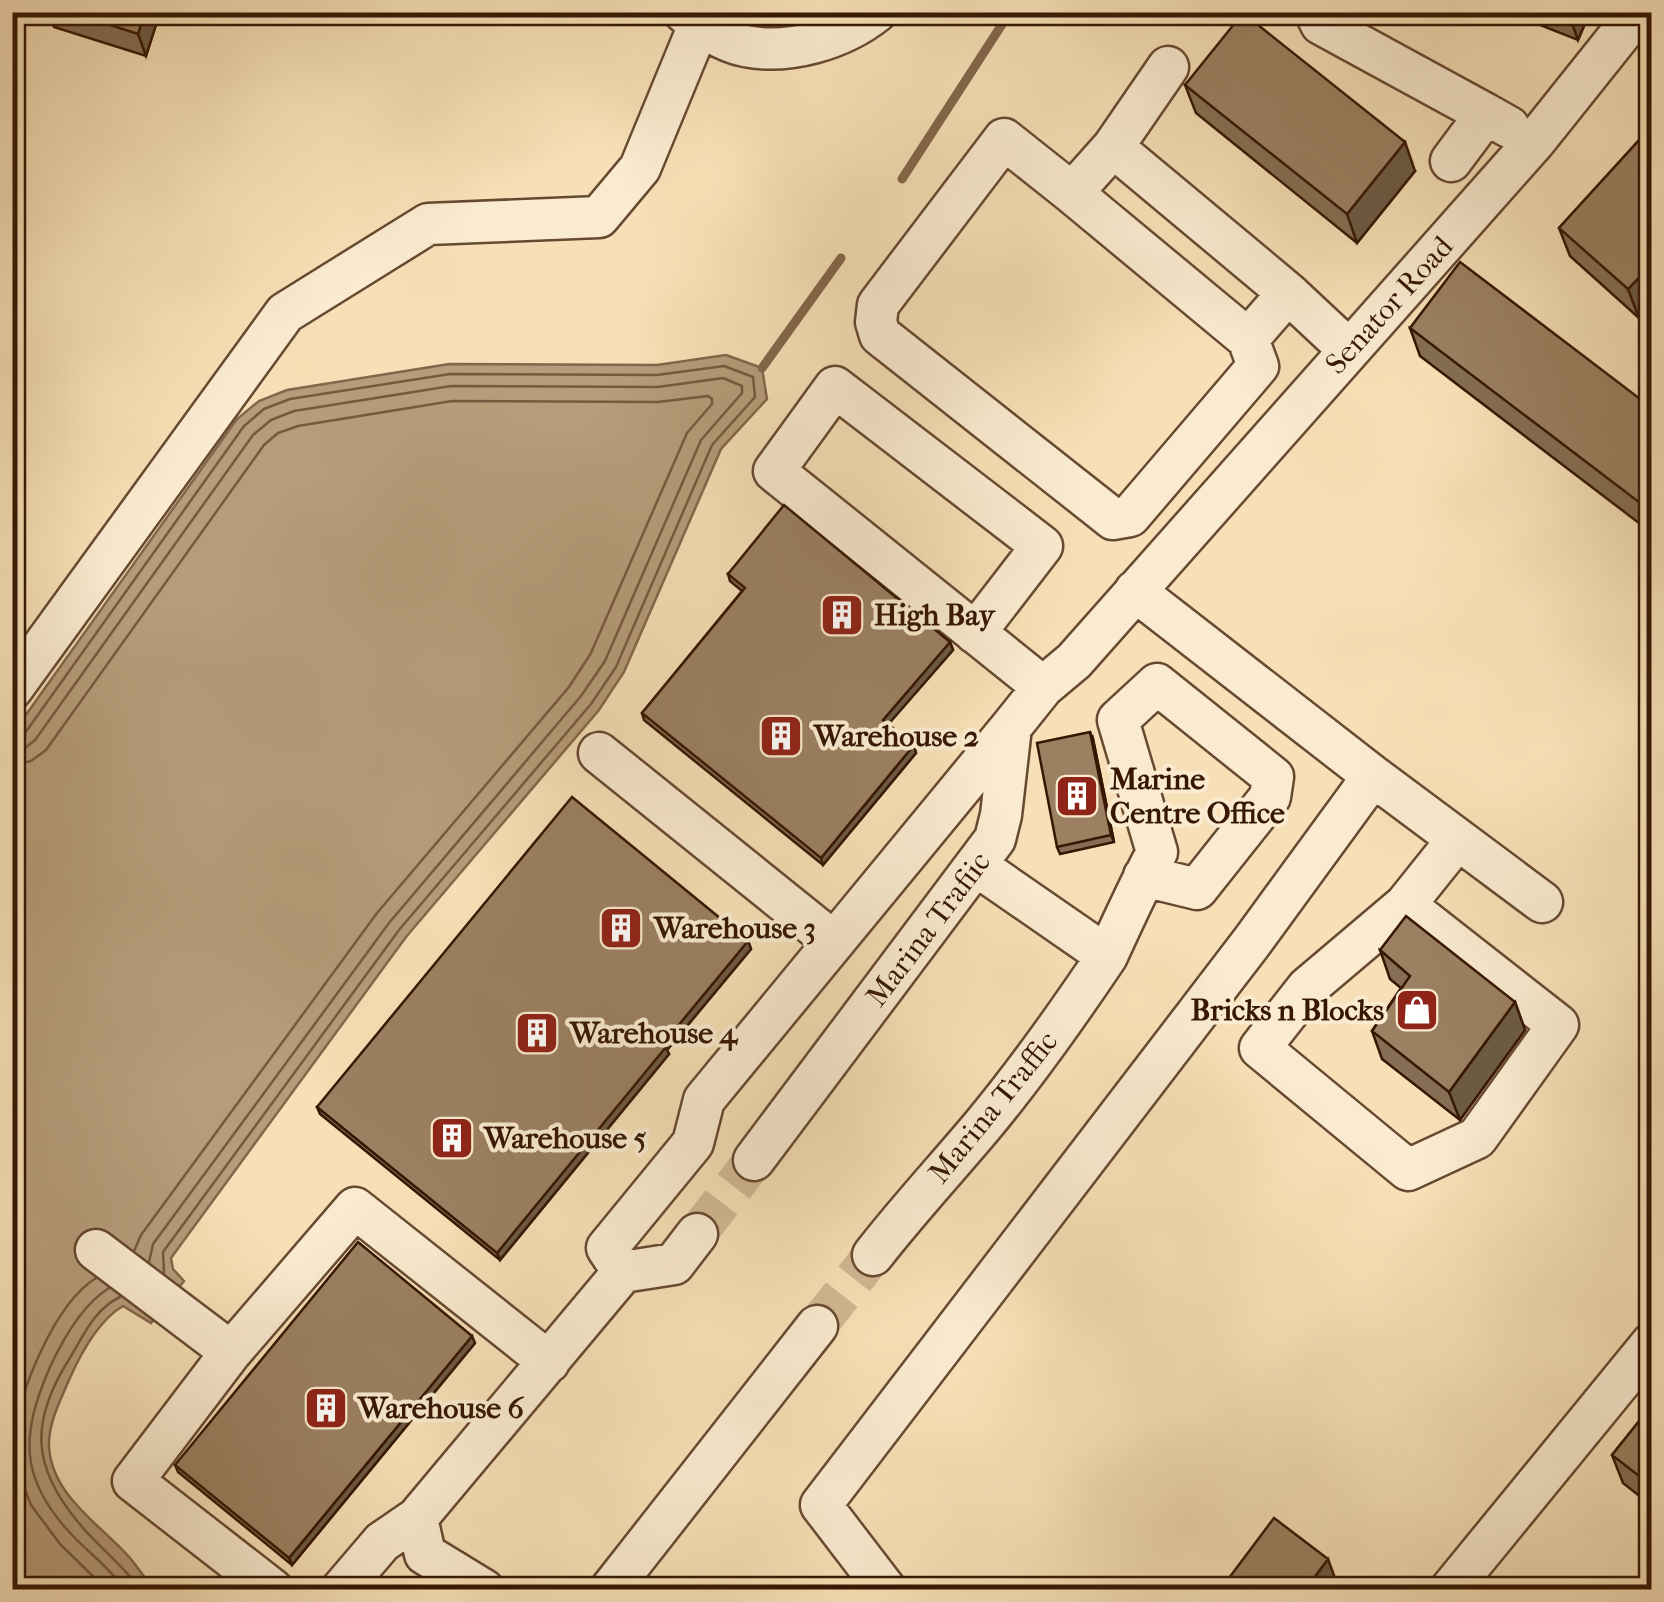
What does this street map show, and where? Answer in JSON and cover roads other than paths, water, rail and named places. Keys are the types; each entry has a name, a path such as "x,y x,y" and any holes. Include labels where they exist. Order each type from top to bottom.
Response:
{"street":[{"path":"12,689 285,313 428,224 599,217 640,168 691,19 743,46 789,48 858,27 876,12"},
{"path":"1316,12 1321,24 1535,141"},
{"name":"Senator Road","path":"1134,591 1535,141 1638,12"},
{"path":"1072,193 1113,148 1168,67"},
{"path":"1451,161 1486,114"},
{"path":"1004,138 1072,193 1248,339 1258,366 1130,516 1113,518 880,335 876,322 878,304 1004,138"},
{"path":"1113,148 1288,293 1349,350"},
{"path":"1248,339 1288,293"},
{"path":"976,633 1042,546 836,387 774,471 1043,687"},
{"path":"623,1272 607,1248 693,1143 704,1100 1043,687 1074,660 1134,591 1542,902"},
{"path":"977,866 1107,956 1144,876 1157,852 1118,720 1156,684 1273,777 1270,797 1197,889 1144,876"},
{"name":"Marina Trafiic","path":"754,1160 995,839 1010,727"},
{"path":"599,753 834,942"},
{"path":"886,1590 822,1504 1251,943 1373,776"},
{"path":"1405,904 1558,1025 1476,1138 1408,1170 1260,1048 1307,988 1405,904 1457,840"},
{"name":"Marina Traffic","path":"873,1255 1042,1050 1107,956"},
{"path":"273,1590 134,1481 231,1352 355,1208 549,1362"},
{"path":"341,1590 382,1542 421,1536 549,1362 623,1272 674,1264 698,1234"},
{"path":"96,1250 231,1352"},
{"path":"610,1590 817,1326"},
{"path":"1450,1590 1652,1342"},
{"path":"421,1536 484,1590"}],"water":[{"path":"726,355 762,368 767,399 721,449 624,672 599,710 406,937 171,1258 173,1269 184,1281 151,1323 123,1306 98,1329 73,1370 50,1430 52,1464 68,1495 130,1558 153,1589 13,1590 13,733 237,419 259,401 287,390 449,364 657,365"}],"waterway":[{"path":"902,179 1010,12"},
{"path":"762,368 841,258"}],"tunnel":[{"path":"697,1234 754,1160"},
{"path":"817,1326 873,1255"}],"place":[{"name":"High Bay","path":"842,615"},
{"name":"Warehouse 2","path":"781,736"},
{"name":"Marine Centre Office","path":"1077,796"},
{"name":"Warehouse 3","path":"621,928"},
{"name":"Bricks n Blocks","path":"1417,1010"},
{"name":"Warehouse 4","path":"537,1033"},
{"name":"Warehouse 5","path":"452,1138"},
{"name":"Warehouse 6","path":"326,1408"}]}
